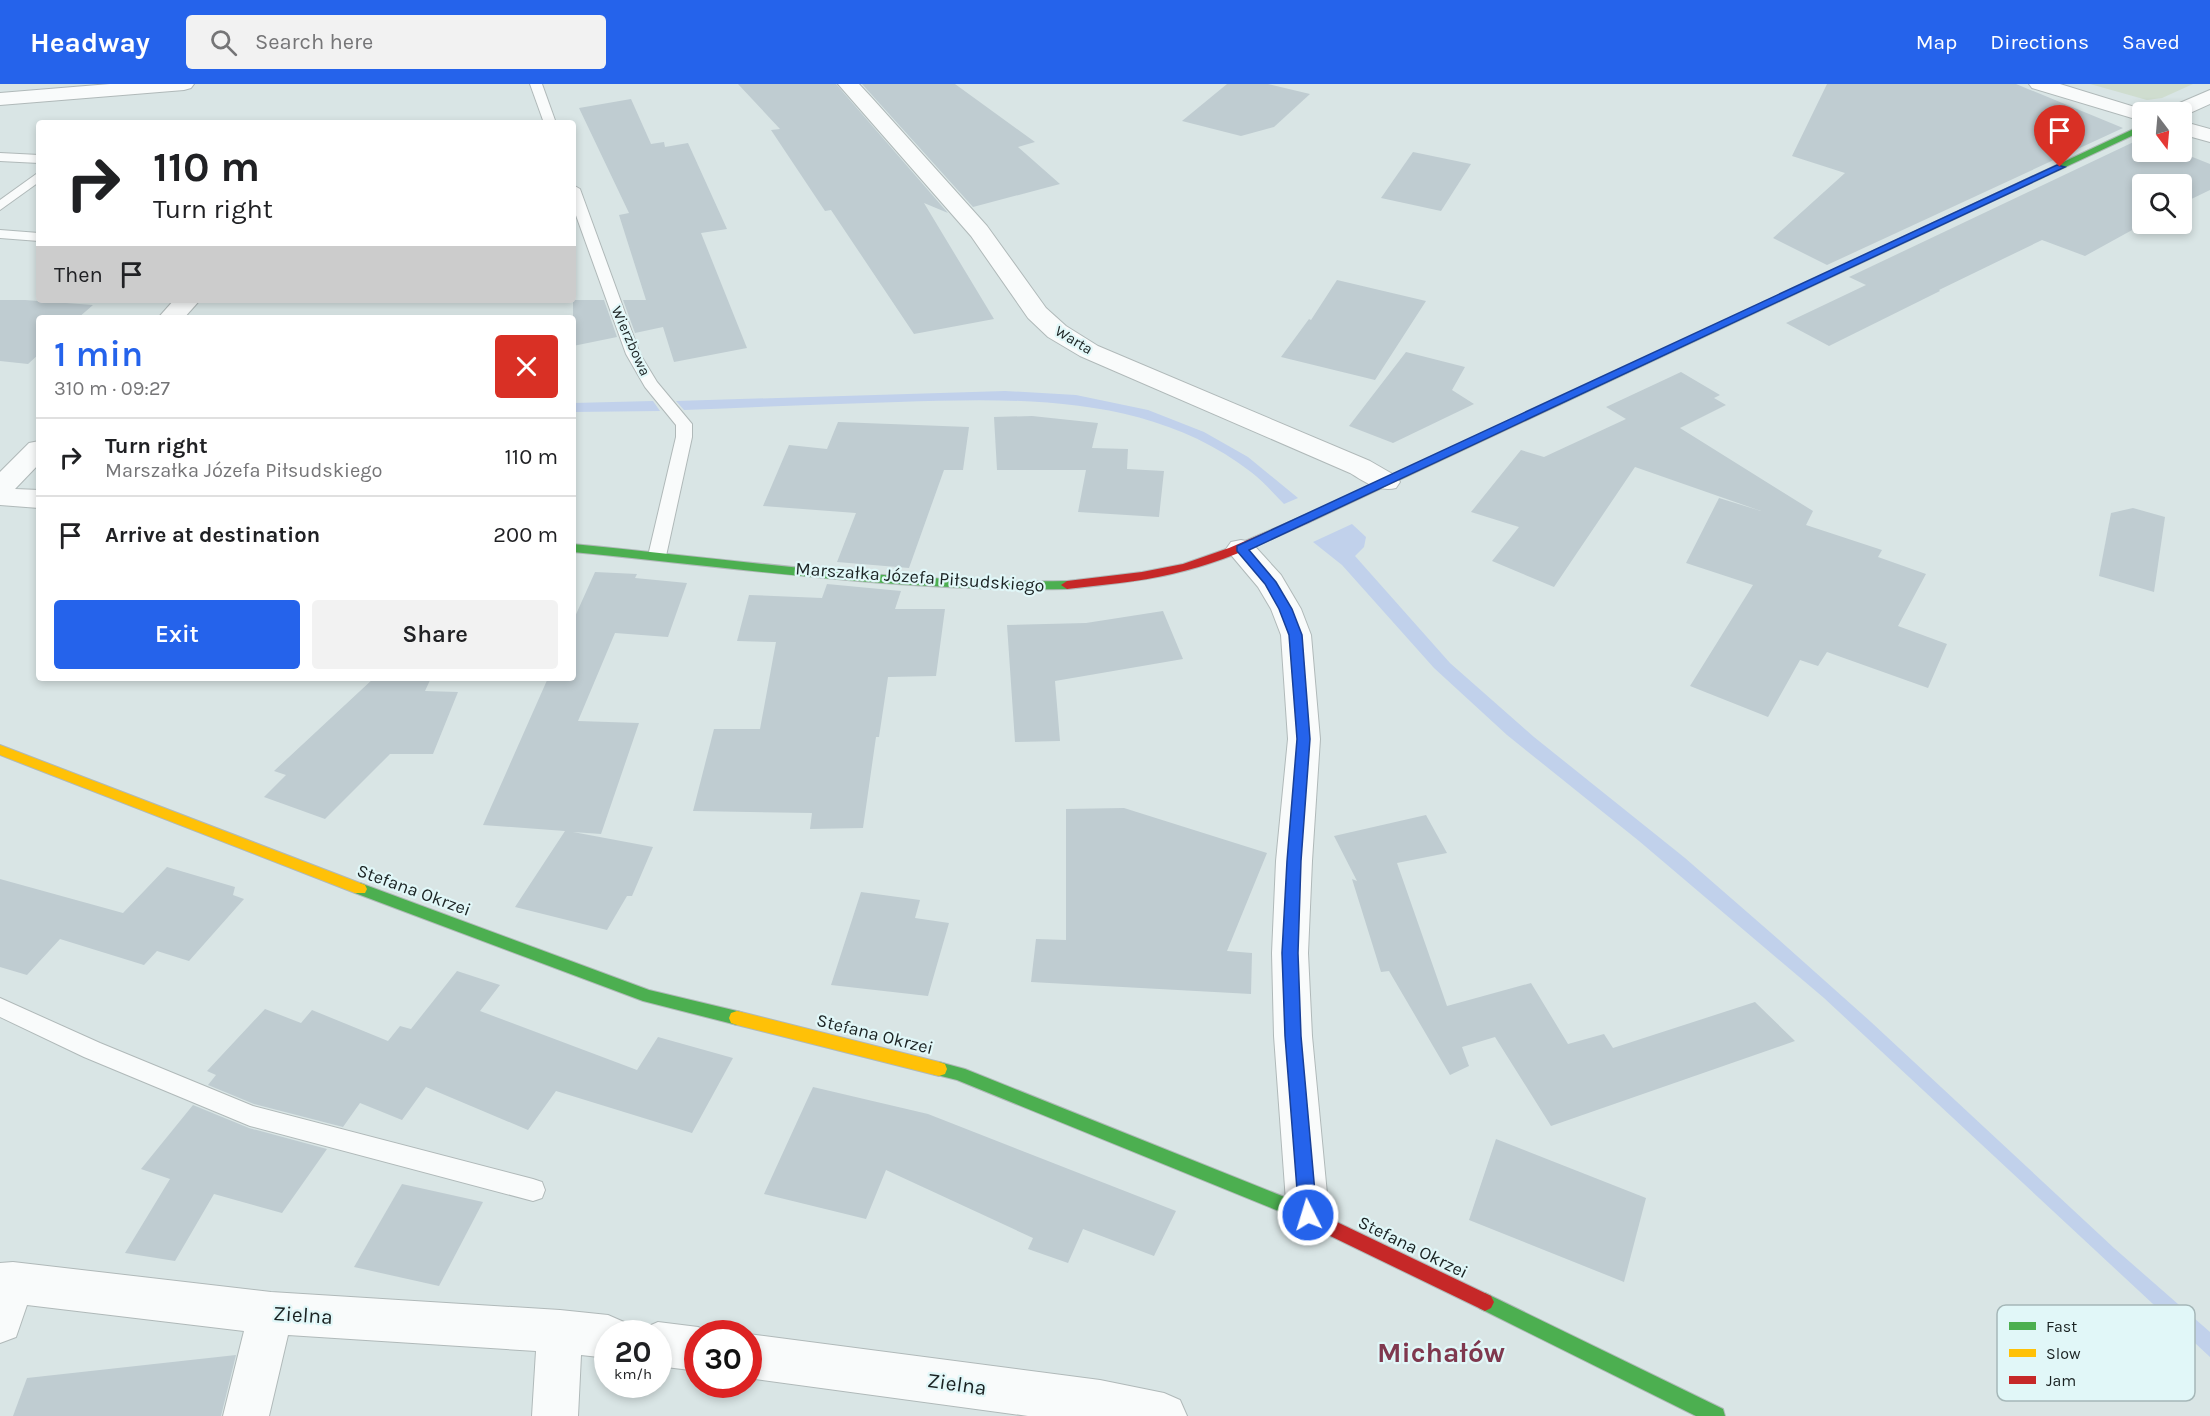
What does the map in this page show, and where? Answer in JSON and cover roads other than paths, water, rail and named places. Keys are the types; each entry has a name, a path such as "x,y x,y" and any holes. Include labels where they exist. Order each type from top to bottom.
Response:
{"street":[{"path":"0,99 184,84"},
{"name":"Warta","path":"848,84 932,174 987,241 1016,285 1040,315 1056,330 1089,351 1360,467 1386,482"},
{"path":"2039,84 2132,112"},
{"path":"2192,104 2210,96"},
{"path":"2192,130 2210,136"},
{"name":"Marszałka Józefa Piłsudskiego","path":"576,548 903,580 1007,586 1083,584 1139,577 1185,567 1241,549 2132,133"},
{"path":"173,315 185,303"},
{"path":"0,488 36,452"},
{"path":"0,496 36,500"},
{"path":"1241,549 1270,582 1286,609 1296,635 1304,739 1294,861 1290,953 1293,1036 1308,1215"},
{"name":"Stefana Okrzei","path":"0,750 241,844 648,996 959,1074 1308,1215 1707,1415"},
{"name":"Zielna","path":"4,1296 560,1331 594,1335"},
{"path":"246,1416 271,1313"},
{"path":"555,1416 560,1331"},
{"name":"Zielna","path":"762,1358 1100,1403 1164,1416"}],"lane":[{"path":"536,84 549,120"},
{"path":"0,157 36,159"},
{"path":"0,206 36,178"},
{"name":"Wierzbowa","path":"576,197 633,354 650,384 684,424 684,437 657,556"},
{"path":"0,234 36,237"},
{"path":"0,1007 92,1050 250,1116 533,1190"}],"water":[{"path":"1005,391 1076,395 1148,410 1204,432 1248,457 1298,498 1284,504 1251,472 1212,446 1170,428 1127,415 1082,406 990,400 684,410 676,401"},
{"path":"653,401 660,411 576,412 576,403"},
{"path":"1352,524 1366,537 1364,547 1355,556 1450,663 1534,737 1685,858 1778,939 2179,1305 2154,1305 1824,998 1639,841 1507,735 1434,668 1342,565 1313,542"},
{"path":"2195,1319 2210,1332 2210,1357 2195,1343"}],"district":[{"name":"Michałów","path":"1441,1352"}]}
